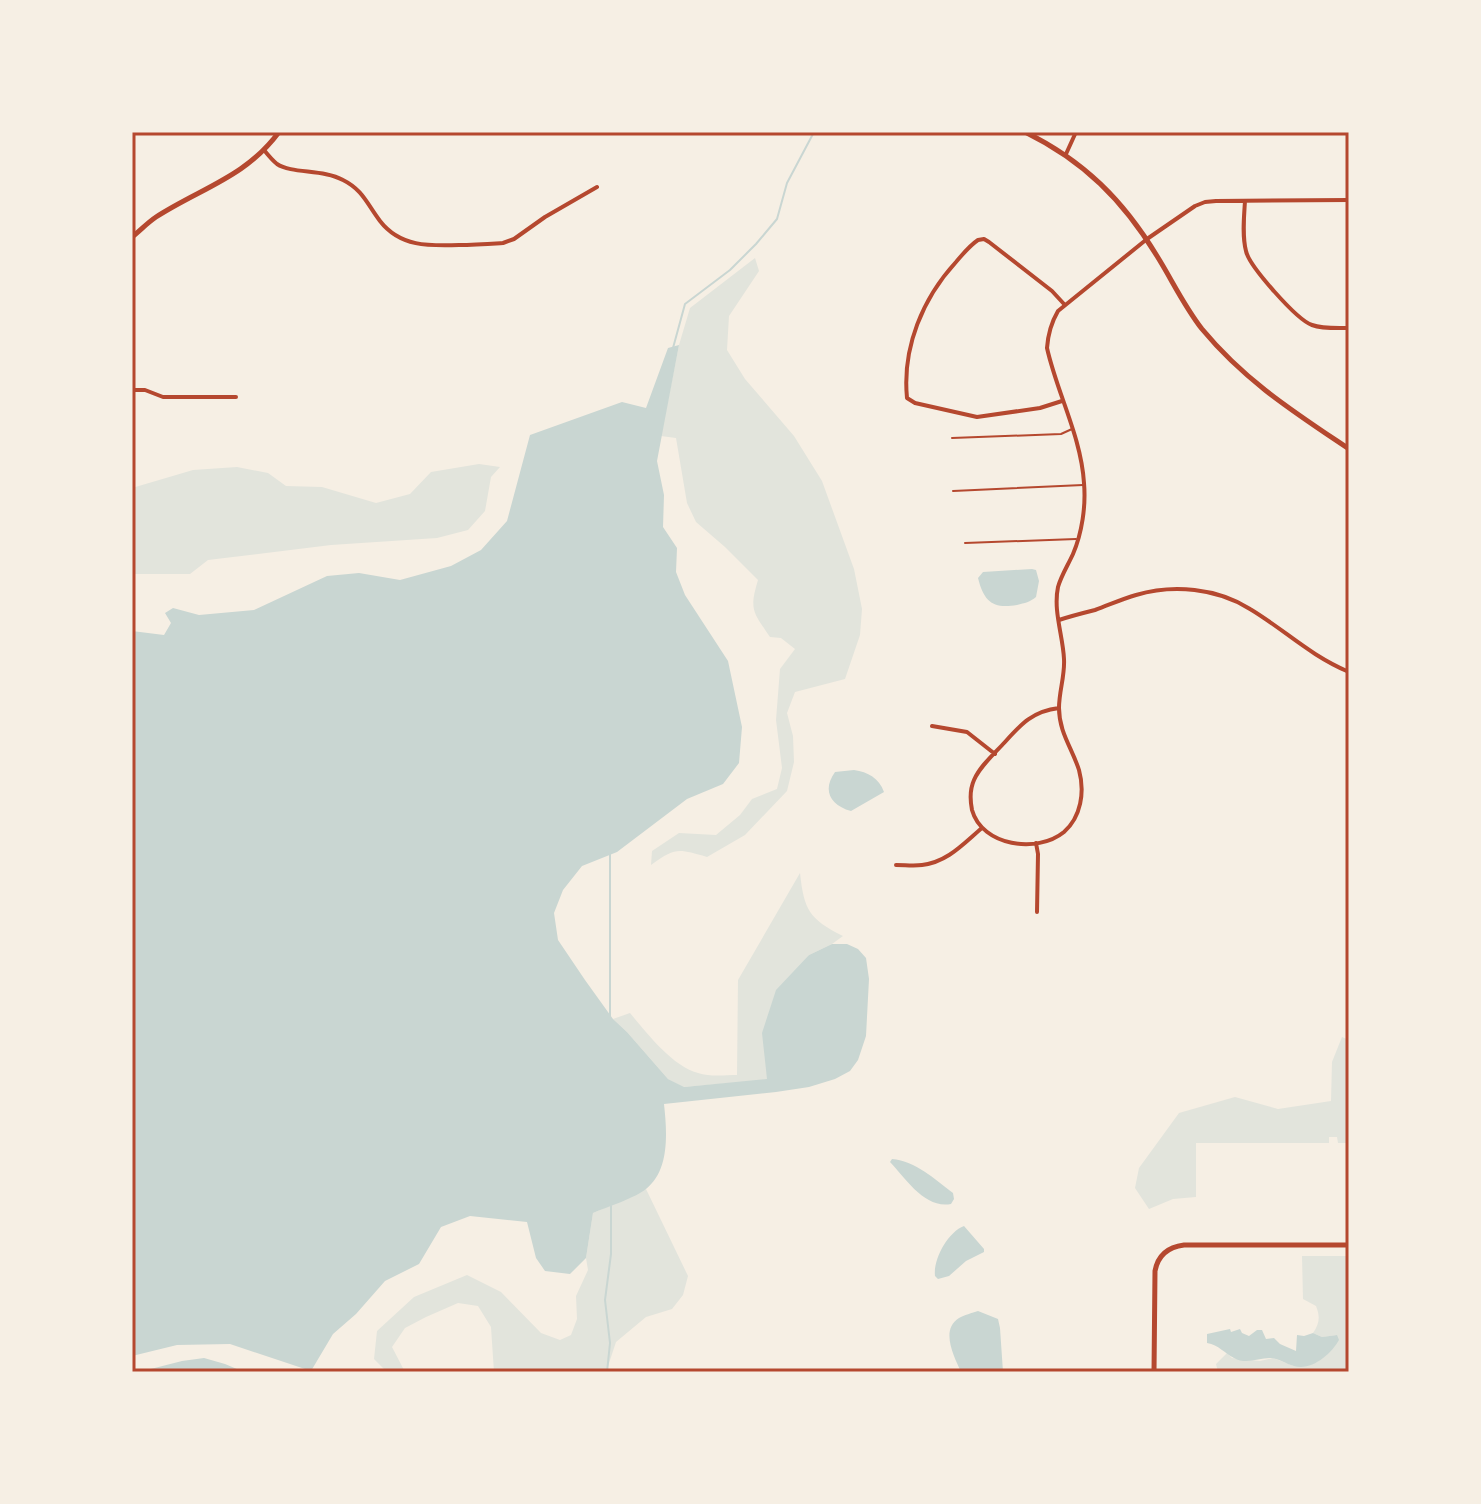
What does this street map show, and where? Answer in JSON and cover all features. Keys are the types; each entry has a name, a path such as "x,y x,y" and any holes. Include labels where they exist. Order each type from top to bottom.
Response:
{"street":[{"path":"132,237 152,219 237,173 264,150 279,132"},
{"path":"1025,132 1066,154 1110,192 1147,239 1176,292 1199,325 1250,379 1349,449"},
{"path":"1066,154 1076,132"},
{"path":"264,150 284,167 321,172 346,181 366,199 391,233 418,245 503,243 597,187"},
{"path":"1059,708 1029,717 973,781 971,806 982,828 991,835 1021,843 1050,840 1076,818 1082,794 1079,770 1061,729 1059,708 1064,673 1057,599 1059,584 1078,539 1085,485 1072,429 1047,348 1052,322 1064,304 1195,206 1213,201 1349,200"},
{"path":"1245,201 1245,244 1251,264 1305,322 1314,327 1349,328"},
{"path":"1063,401 1040,408 977,417 915,403 907,398 907,392 913,335 926,302 941,278 978,240 989,242 1064,304"},
{"path":"132,390 145,390 163,397 236,397"},
{"path":"1059,620 1159,590 1204,591 1247,607 1303,648 1349,672"},
{"path":"932,726 967,732 995,754"},
{"path":"896,865 923,865 951,855 982,828"},
{"path":"1036,843 1037,912"},
{"path":"1154,1372 1155,1271 1159,1257 1170,1248 1184,1245 1349,1245"}],"lane":[{"path":"952,438 1061,434 1072,429"},
{"path":"953,491 1085,485"},
{"path":"965,543 1078,539"}],"shaded area":[{"path":"755,258 759,271 729,316 727,350 745,379 794,436 822,481 854,569 862,609 860,635 845,679 795,692 787,713 793,736 794,762 787,791 745,835 707,857 678,851 651,865 652,851 679,833 716,835 740,815 752,799 777,789 782,768 776,720 780,669 795,649 781,638 770,637 756,616 753,605 758,580 696,522 687,503 676,438 661,436 679,345 690,308"},
{"path":"679,345 657,461 664,495 663,527 677,548 676,572 685,595 728,661 742,727 739,763 723,784 687,799 617,852 582,866 563,890 554,913 558,940 613,1019 668,1079 684,1087 767,1079 762,1033 776,990 809,955 832,944 847,944 858,949 866,958 869,979 866,1036 858,1060 850,1071 809,1087 664,1104 666,1138 659,1172 642,1192 593,1213 586,1258 570,1274 545,1271 536,1258 527,1222 470,1216 441,1227 419,1264 385,1281 356,1314 333,1334 311,1371 230,1344 177,1345 132,1356 132,631 164,635 171,623 165,613 173,608 199,615 254,610 327,576 359,573 400,580 451,566 481,550 507,521 530,435 622,402 646,408 668,348"},
{"path":"479,464 500,467 491,477 485,511 468,530 437,538 331,545 208,560 190,574 132,574 132,488 193,470 237,467 268,473 286,486 322,487 376,503 410,494 431,472"},
{"path":"1036,570 1039,581 1036,597 1017,605 1002,606 991,602 983,593 978,578 983,572"},
{"path":"854,770 872,776 884,792 851,811 833,801 829,785 835,772"},
{"path":"800,873 810,912 822,924 843,936 809,955 767,1080 683,1087 668,1079 613,1019 630,1013 661,1048 688,1069 707,1075 737,1075 738,980"},
{"path":"1342,1037 1349,1040 1349,1143 1338,1143 1337,1137 1329,1137 1329,1143 1196,1143 1196,1197 1173,1199 1149,1209 1135,1188 1139,1168 1179,1113 1235,1097 1278,1109 1331,1101 1332,1062"},
{"path":"892,1159 917,1167 939,1182 953,1193 951,1204 933,1202 924,1197 890,1162"},
{"path":"646,1189 688,1276 683,1295 672,1309 646,1317 616,1342 606,1372 494,1372 491,1327 478,1306 458,1303 405,1328 392,1347 405,1372 387,1372 374,1359 377,1331 414,1297 467,1275 501,1292 541,1333 560,1340 571,1335 577,1319 576,1296 588,1270 586,1258 593,1213"},
{"path":"964,1226 984,1252 966,1261 949,1276 938,1279 935,1269 939,1254 952,1234"},
{"path":"1302,1256 1349,1256 1349,1372 1218,1372 1216,1364 1227,1353 1232,1358 1260,1361 1273,1358 1294,1366 1337,1335 1322,1337 1313,1333 1318,1323 1318,1313 1316,1306 1303,1299"},
{"path":"978,1311 998,1319 1003,1372 961,1372 955,1358 950,1344 950,1329 959,1318"},
{"path":"1230,1329 1231,1332 1240,1329 1249,1336 1262,1330 1266,1339 1274,1338 1296,1351 1297,1335 1337,1335 1339,1340 1320,1360 1301,1367 1273,1358 1238,1360 1207,1343 1207,1334"},
{"path":"204,1358 244,1372 139,1372 182,1361"}],"waterway":[{"path":"673,348 685,304 730,270 777,219 787,183 814,132"},
{"path":"610,854 610,1016"},
{"path":"607,1372 610,1343 605,1300 611,1254 611,1206"}]}
